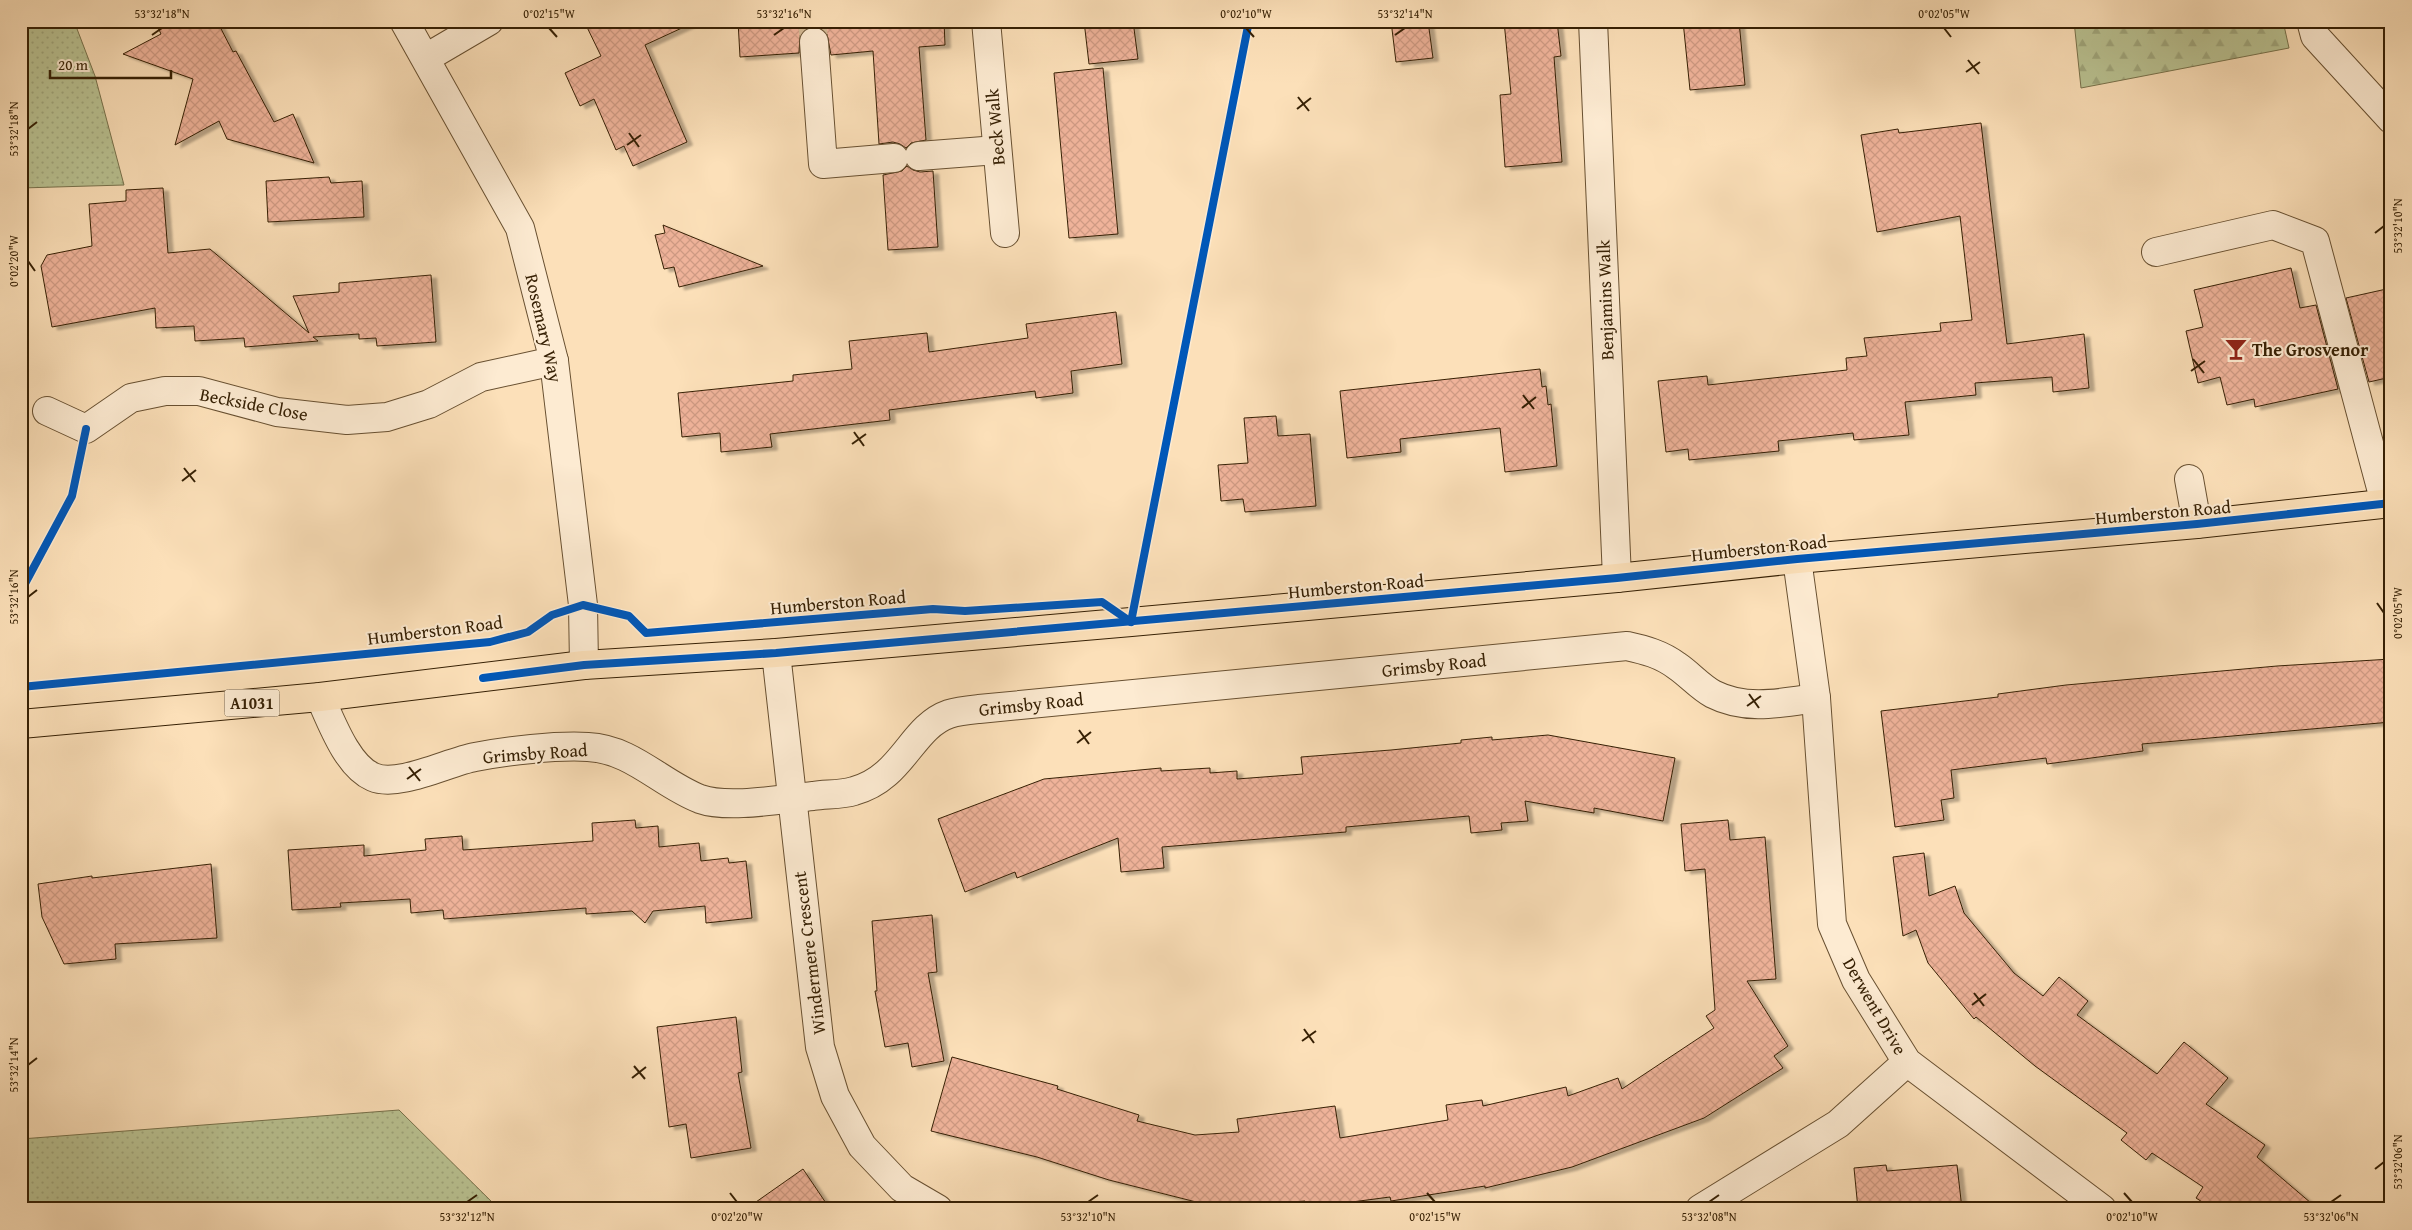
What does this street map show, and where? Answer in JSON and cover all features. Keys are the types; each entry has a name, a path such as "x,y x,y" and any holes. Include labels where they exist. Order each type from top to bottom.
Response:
{"main road":[{"name":"Humberston Road","path":"21,724 320,697 584,665 776,653 1618,578 1797,559 2198,524 2388,503"}],"street":[{"name":"Rosemary Way","path":"404,21 520,228 554,361 583,605 584,665"},
{"path":"426,58 489,21"},
{"name":"Beck Walk","path":"986,21 1005,233"},
{"name":"Benjamins Walk","path":"1593,21 1618,578"},
{"path":"2311,21 2315,36 2391,119"},
{"path":"814,42 823,164 998,150"},
{"path":"2156,252 2273,225 2315,241 2388,503"},
{"name":"Beckside Close","path":"47,412 86,429 131,398 165,391 199,391 277,412 347,420 387,417 430,404 481,377 554,361"},
{"path":"2189,479 2198,524"},
{"name":"Derwent Drive","path":"1797,559 1816,698 1832,924 1856,980 1907,1062 2102,1209"},
{"name":"Grimsby Road","path":"320,697 340,740 353,760 372,777 387,781 475,757 588,747 612,750 702,800 739,803 853,792 872,785 900,762 923,732 948,714 988,708 1627,646 1651,651 1675,664 1713,694 1739,704 1767,705 1816,698"},
{"name":"Windermere Crescent","path":"776,653 820,1046 835,1096 862,1146 902,1188 938,1209"},
{"path":"1700,1209 1838,1124 1907,1062"}],"green space":[{"path":"21,21 74,21 95,76 124,185 21,188"},
{"path":"2074,21 2283,21 2289,48 2081,88"},
{"path":"21,506 27,531 21,574"},
{"path":"399,1110 499,1209 21,1209 21,1139"}],"building":[{"path":"155,21 217,21 233,52 236,51 274,122 293,114 314,163 227,139 219,121 175,145 193,79 123,54 161,34"},
{"path":"584,21 697,21 645,45 687,142 633,166 624,146 616,150 594,99 580,106 565,73 601,56"},
{"path":"738,21 944,21 945,45 919,47 926,140 911,143 906,148 893,142 879,144 873,51 831,55 827,34 821,28 813,26 806,29 800,35 799,53 740,57"},
{"path":"1084,21 1133,21 1138,59 1089,64"},
{"path":"1391,21 1428,21 1433,58 1396,62"},
{"path":"1504,21 1557,21 1561,56 1554,57 1562,162 1505,167 1500,95 1511,94"},
{"path":"1683,21 1739,21 1745,85 1690,90"},
{"path":"1103,68 1118,234 1069,238 1054,73"},
{"path":"1981,123 2007,344 2084,334 2089,388 2053,392 2052,377 1975,383 1976,395 1905,402 1909,435 1854,440 1853,433 1778,441 1779,451 1689,460 1688,449 1666,452 1658,381 1707,376 1708,385 1847,370 1846,358 1867,356 1864,338 1941,331 1940,323 1972,320 1960,216 1877,232 1861,135 1898,129 1899,133"},
{"path":"907,166 920,172 933,171 938,247 888,250 883,175 902,171"},
{"path":"329,177 331,183 362,181 364,217 268,222 266,181"},
{"path":"163,188 168,253 210,249 309,333 293,296 339,292 339,283 431,275 436,342 377,346 376,338 359,339 359,334 313,337 318,341 245,347 244,338 195,341 194,326 156,328 155,308 52,327 41,266 47,255 92,246 89,204 126,201 126,190"},
{"path":"663,225 763,266 679,287 674,267 664,269 655,235 665,233"},
{"path":"2291,268 2300,308 2316,305 2338,389 2255,407 2254,399 2227,405 2220,377 2198,383 2186,331 2203,327 2194,290"},
{"path":"2391,288 2391,377 2369,382 2346,298"},
{"path":"1116,312 1122,364 1071,371 1073,393 1036,398 1035,391 889,410 890,420 770,434 772,447 721,452 720,433 682,437 678,393 793,381 793,375 852,369 849,341 927,333 929,352 1028,338 1026,324"},
{"path":"1540,369 1542,387 1546,386 1548,405 1551,404 1557,466 1505,472 1500,428 1400,439 1401,452 1347,458 1340,391"},
{"path":"1276,416 1278,436 1310,434 1316,506 1245,512 1243,499 1221,501 1218,465 1248,463 1244,418"},
{"path":"2391,659 2391,722 2142,744 2143,751 2047,764 2046,758 1951,770 1954,798 1941,800 1944,820 1895,827 1881,711 1998,697 1998,694 2066,685 2277,666"},
{"path":"1548,735 1675,758 1663,821 1594,808 1594,813 1525,801 1528,821 1501,823 1502,830 1471,833 1469,816 1346,827 1346,832 1162,847 1164,868 1121,872 1118,838 1017,878 1015,872 965,892 938,819 1044,779 1161,768 1161,771 1210,768 1210,773 1237,771 1237,779 1303,774 1301,757 1461,743 1461,740 1492,737 1492,740"},
{"path":"635,820 636,828 658,826 659,847 699,843 701,861 728,858 729,863 746,861 752,918 706,923 705,906 653,911 645,923 632,911 586,914 586,908 444,919 443,910 411,913 410,899 340,903 341,907 292,910 288,850 364,845 364,856 426,850 425,839 462,836 463,850 593,841 592,823"},
{"path":"1728,820 1730,840 1765,837 1776,979 1747,981 1788,1046 1774,1056 1783,1068 1704,1118 1572,1167 1485,1188 1485,1186 1391,1201 1390,1197 1306,1208 1305,1201 1220,1208 1109,1180 1037,1157 931,1131 952,1057 1058,1086 1057,1089 1139,1115 1137,1121 1195,1135 1239,1132 1237,1119 1335,1106 1340,1138 1448,1120 1446,1105 1482,1100 1483,1106 1566,1087 1568,1096 1618,1078 1622,1089 1714,1028 1706,1016 1715,1010 1705,869 1685,871 1681,824"},
{"path":"1924,853 1929,896 1955,886 1964,913 2014,973 2043,996 2059,977 2088,1001 2077,1015 2157,1074 2184,1042 2228,1078 2206,1104 2265,1145 2257,1157 2318,1209 2213,1209 2196,1198 2203,1187 2152,1153 2146,1160 2121,1140 2127,1133 2035,1066 1976,1017 1974,1019 1928,963 1916,930 1903,936 1893,857"},
{"path":"211,864 217,938 115,944 116,959 64,964 42,917 38,884 92,876 92,878"},
{"path":"932,915 937,972 928,973 944,1061 912,1067 908,1043 885,1047 875,991 877,991 872,921"},
{"path":"736,1017 742,1072 738,1073 751,1148 691,1158 686,1124 669,1127 657,1027"},
{"path":"1886,1165 1887,1171 1957,1165 1962,1209 1858,1209 1854,1168"},
{"path":"803,1169 830,1209 746,1209"}],"tunnel":[{"path":"812,21 814,42"}],"cycle path":[{"path":"1131,622 1249,21"},
{"path":"21,591 72,496 86,429"},
{"path":"483,678 584,665 776,653 1617,578 1797,559 2197,524 2391,503"},
{"path":"21,687 490,642 528,632 552,615 583,605 629,616 646,633 933,609 965,611 1102,602 1131,622"}],"place":[{"name":"The Grosvenor","path":"2236,349"}]}
